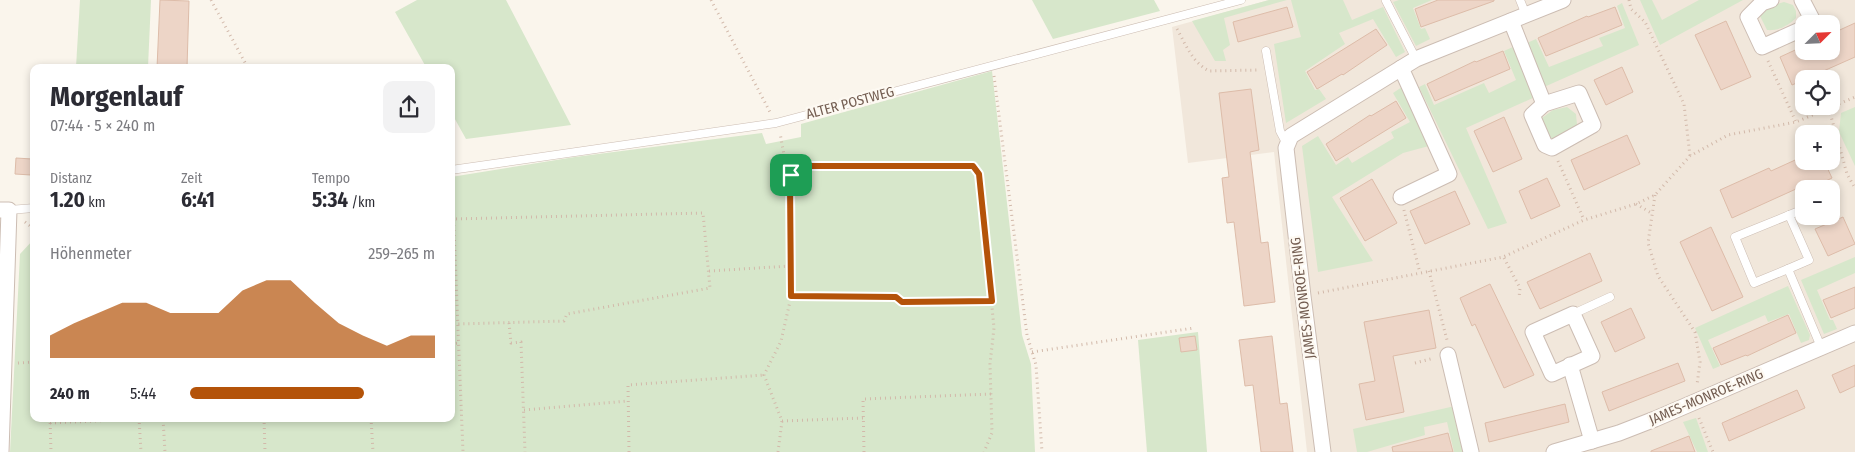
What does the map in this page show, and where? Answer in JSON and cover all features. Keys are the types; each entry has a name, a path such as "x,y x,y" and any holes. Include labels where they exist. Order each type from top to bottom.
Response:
{"street":[{"path":"1287,144 1291,136 1299,130 1416,59 1563,0"},
{"path":"1802,0 1810,15"},
{"path":"1764,1 1748,18 1762,47 1795,32"},
{"path":"1511,21 1544,104"},
{"path":"1400,68 1449,174 1401,197"},
{"path":"1578,93 1593,125 1552,148 1545,144 1532,114 1544,104 1578,93"},
{"name":"JAMES-MONROE-RING","path":"1287,144 1303,296 1323,452"},
{"path":"1,452 4,210"},
{"path":"1573,314 1592,356 1552,374 1534,332 1573,314"},
{"name":"JAMES-MONROE-RING","path":"1554,452 1655,420 1855,333"},
{"path":"1448,355 1471,452"},
{"path":"1570,365 1592,441"}],"lane":[{"name":"ALTER POSTWEG","path":"455,169 776,123 1240,0"},
{"path":"1520,0 1526,15"},
{"path":"1386,1 1416,59"},
{"name":"JAMES-MONROE-RING","path":"1266,51 1280,131 1287,144"},
{"path":"4,210 30,208"},
{"path":"1789,215 1809,260 1754,283 1735,237 1789,215 1795,213"},
{"path":"1788,269 1821,348"},
{"path":"1573,314 1610,298"}],"path":[{"path":"212,0 246,64"},
{"path":"711,0 776,123 782,141 786,166 791,175 791,296 781,341 764,375 782,421 778,452"},
{"path":"1629,0 1631,9 1646,22 1684,104 1690,156"},
{"path":"1172,18 1191,56 1203,68 1216,72 1269,70"},
{"path":"1762,47 1796,122"},
{"path":"992,65 1027,335 1036,365 1042,452"},
{"path":"1840,104 1855,97"},
{"path":"1303,296 1503,257 1584,220 1636,204 1655,195 1690,156 1728,135 1796,122 1814,115"},
{"path":"1831,115 1847,174 1855,188"},
{"path":"1552,148 1584,220"},
{"path":"791,175 805,166 973,166 979,174 994,328 990,364 992,433 984,452"},
{"path":"1655,195 1648,244 1658,276 1695,332 1700,362 1694,404 1713,452"},
{"path":"1401,197 1420,273"},
{"path":"1636,204 1653,214"},
{"path":"455,218 703,213 710,288 568,314 564,321 458,324"},
{"path":"1503,257 1520,288 1519,298"},
{"path":"709,271 790,266"},
{"path":"455,271 463,452"},
{"path":"1429,271 1448,346 1448,355"},
{"path":"791,296 896,297 902,302 992,301"},
{"path":"509,323 511,343 521,342 525,452"},
{"path":"1032,352 1194,328"},
{"path":"629,452 628,385 764,375"},
{"path":"864,452 863,399 991,394"},
{"path":"524,410 628,401"},
{"path":"782,421 863,418"},
{"path":"51,452 50,423 68,422"},
{"path":"139,422 141,452"},
{"path":"163,422 165,452"},
{"path":"264,422 265,452"},
{"path":"371,422 373,452"}],"shaded area":[{"path":"1269,0 1855,0 1855,452 1307,452 1274,152 1188,163 1172,27"}],"green space":[{"path":"80,0 151,0 148,64 76,64"},
{"path":"417,0 506,0 571,125 466,139 455,119 455,64 424,64 395,12"},
{"path":"1032,0 1154,0 1160,11 1053,39"},
{"path":"1269,0 1287,0 1224,18 1230,45 1223,50 1226,61 1215,61 1192,21"},
{"path":"1291,0 1343,0 1352,20 1383,7 1405,52 1396,57 1373,19 1339,33 1345,44 1305,71 1315,90 1319,89 1326,99 1286,123 1274,44 1301,37"},
{"path":"1399,0 1432,0 1413,8 1421,29 1425,28 1430,39 1416,46 1393,2"},
{"path":"1640,0 1652,0 1662,20 1699,0 1743,0 1660,45"},
{"path":"1784,2 1793,5 1796,11 1795,19 1783,27 1767,30 1760,16 1771,6"},
{"path":"1622,3 1639,45 1544,87 1527,43 1536,39 1549,67 1603,46 1599,38 1625,28 1617,6"},
{"path":"1515,46 1535,97 1466,128 1507,223 1488,229 1419,87 1425,84 1434,105 1484,83 1489,93 1516,80 1504,51"},
{"path":"992,71 1022,335 1031,364 1035,452 10,452 20,254 30,243 30,422 455,422 455,176 575,157 762,133 766,144 801,137 801,124"},
{"path":"1402,87 1429,146 1403,153 1332,197 1373,261 1318,272 1302,146 1318,136 1336,165 1348,157 1352,163 1394,138 1391,132 1410,122 1393,93"},
{"path":"1567,107 1576,114 1577,125 1565,134 1550,138 1542,118 1553,110"},
{"path":"1855,107 1855,166 1840,134 1841,113"},
{"path":"1855,257 1855,273 1817,290 1830,320 1833,320 1837,329 1824,334 1801,280"},
{"path":"1788,286 1810,335 1809,340 1801,343 1789,314 1768,322 1765,315 1708,340 1720,366 1713,369 1695,328"},
{"path":"1198,332 1207,452 1147,452 1138,340"},
{"path":"1455,406 1466,452 1454,452 1447,422 1424,427 1425,435 1367,452 1357,452 1353,429"},
{"path":"1696,418 1708,452 1697,452 1683,422"}],"building":[{"path":"160,0 189,1 187,64 157,64"},
{"path":"1438,0 1494,1 1421,27 1415,9"},
{"path":"1287,7 1293,27 1238,42 1233,22"},
{"path":"1615,7 1622,25 1546,56 1538,38 1587,16"},
{"path":"1726,21 1751,77 1721,90 1695,35"},
{"path":"1855,23 1855,57 1826,70 1795,70 1795,84 1792,85 1780,57 1795,50 1795,60 1840,60 1840,30"},
{"path":"1376,29 1387,45 1343,75 1317,89 1307,72"},
{"path":"1503,51 1510,69 1435,101 1427,84 1475,61"},
{"path":"1622,67 1633,92 1606,105 1594,80"},
{"path":"1251,89 1259,150 1250,152 1261,243 1268,242 1275,302 1244,306 1234,222 1227,223 1222,178 1229,177 1219,93"},
{"path":"1396,101 1406,118 1336,161 1326,144 1370,115"},
{"path":"1504,117 1522,159 1493,172 1474,131"},
{"path":"1627,135 1640,164 1584,190 1571,160"},
{"path":"16,158 30,159 30,175 15,174"},
{"path":"1795,160 1795,170 1828,170 1832,178 1828,180 1795,180 1795,189 1732,218 1720,190 1769,168 1771,171"},
{"path":"1547,178 1560,206 1531,219 1519,191"},
{"path":"1372,179 1397,223 1365,241 1340,198"},
{"path":"1455,191 1470,224 1425,244 1410,211"},
{"path":"1843,217 1855,244 1828,256 1815,229 1824,225 1840,225 1840,218"},
{"path":"1711,227 1743,297 1712,311 1680,242"},
{"path":"1590,253 1602,281 1540,309 1527,282"},
{"path":"1490,284 1534,375 1504,388 1475,324 1472,326 1460,298"},
{"path":"1855,287 1855,308 1831,318 1823,300"},
{"path":"1631,308 1645,338 1615,352 1601,322"},
{"path":"1429,310 1436,348 1393,356 1404,412 1366,420 1359,384 1375,381 1364,322"},
{"path":"1788,315 1796,333 1747,356 1721,365 1713,348"},
{"path":"1195,336 1197,350 1181,352 1179,338"},
{"path":"1272,336 1280,404 1287,403 1293,452 1261,452 1253,385 1245,386 1239,340"},
{"path":"1678,363 1685,381 1609,411 1602,392"},
{"path":"1855,365 1855,386 1840,393 1832,375"},
{"path":"1797,390 1805,408 1729,441 1722,423"},
{"path":"1565,404 1569,422 1489,442 1485,423"},
{"path":"1448,433 1453,452 1393,452 1392,447"},
{"path":"1689,436 1695,452 1651,452 1651,451"}],"route":[{"path":"805,166 973,166 979,174 992,301 902,302 896,297 791,296 791,175 805,166"}]}
